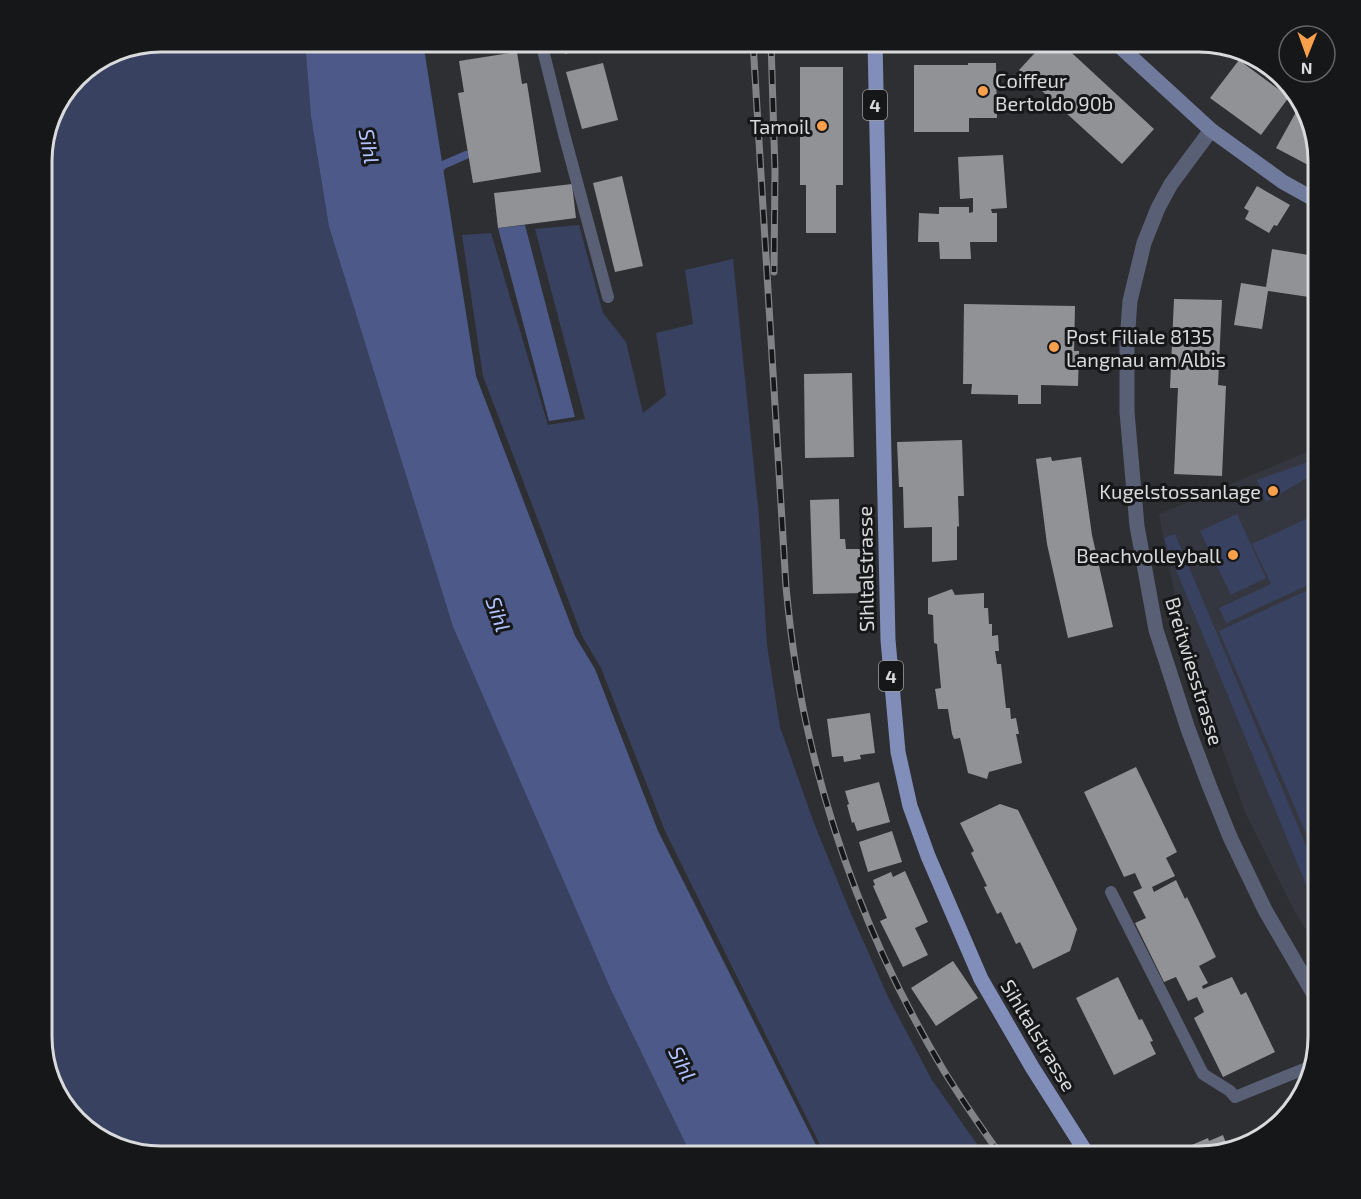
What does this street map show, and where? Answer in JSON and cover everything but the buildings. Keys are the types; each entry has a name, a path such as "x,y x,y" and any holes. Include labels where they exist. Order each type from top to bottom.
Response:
{"main road":[{"name":"Sihltalstrasse","path":"875,52 888,640 898,752 910,806 928,856 981,979 1032,1067 1083,1147"},
{"path":"1126,52 1211,130 1283,182 1308,196"}],"street":[{"name":"Breitwiesstrasse","path":"1211,130 1171,183 1158,208 1144,243 1130,301 1127,342 1127,412 1137,525 1156,630 1188,729 1230,837 1265,910 1309,986"}],"lane":[{"path":"544,52 608,297"},
{"path":"1111,892 1203,1074 1230,1091 1234,1097 1304,1069"}],"shaded area":[{"path":"306,52 311,117 329,227 453,627 611,990 687,1147 148,1146 127,1141 101,1128 71,1098 58,1072 53,1044 53,148 61,120 75,95 107,67 127,58 148,53"},
{"path":"579,225 603,313 626,342 643,413 666,395 656,333 693,324 685,270 733,259 759,517 767,645 780,727 814,823 889,999 932,1080 979,1147 821,1147 665,831 601,668 582,636 483,376 462,235 491,233 548,425 585,419 535,229"},
{"path":"1308,451 1309,934 1295,912 1245,812 1201,688 1176,602 1159,514"},
{"name":"Kugelstossanlage","path":"1308,462 1308,477 1266,502 1257,480"},
{"name":"Beachvolleyball","path":"1237,514 1266,578 1231,595 1200,531"},
{"path":"1308,518 1308,585 1226,623 1219,608 1271,584 1252,544"},
{"path":"1175,534 1309,852 1309,891 1167,548 1164,538"},
{"path":"1308,590 1309,840 1219,631"}],"water":[{"name":"Sihl","path":"306,52 425,52 476,376 575,636 595,669 658,831 817,1147 687,1147 611,990 453,627 329,227 311,117"},
{"path":"525,225 575,417 549,421 498,228"}],"waterway":[{"path":"436,173 443,165 466,155"}],"railway":[{"path":"754,52 786,587 795,664 806,721 834,826 848,869 881,952 944,1071 995,1147"},
{"path":"771,52 775,171 774,272"}],"place":[{"name":"Coiffeur Bertoldo 90b","path":"983,91"},
{"name":"Tamoil","path":"822,126"},
{"name":"Post Filiale 8135 Langnau am Albis","path":"1054,347"},
{"name":"Kugelstossanlage","path":"1273,491"},
{"name":"Beachvolleyball","path":"1233,555"}]}
